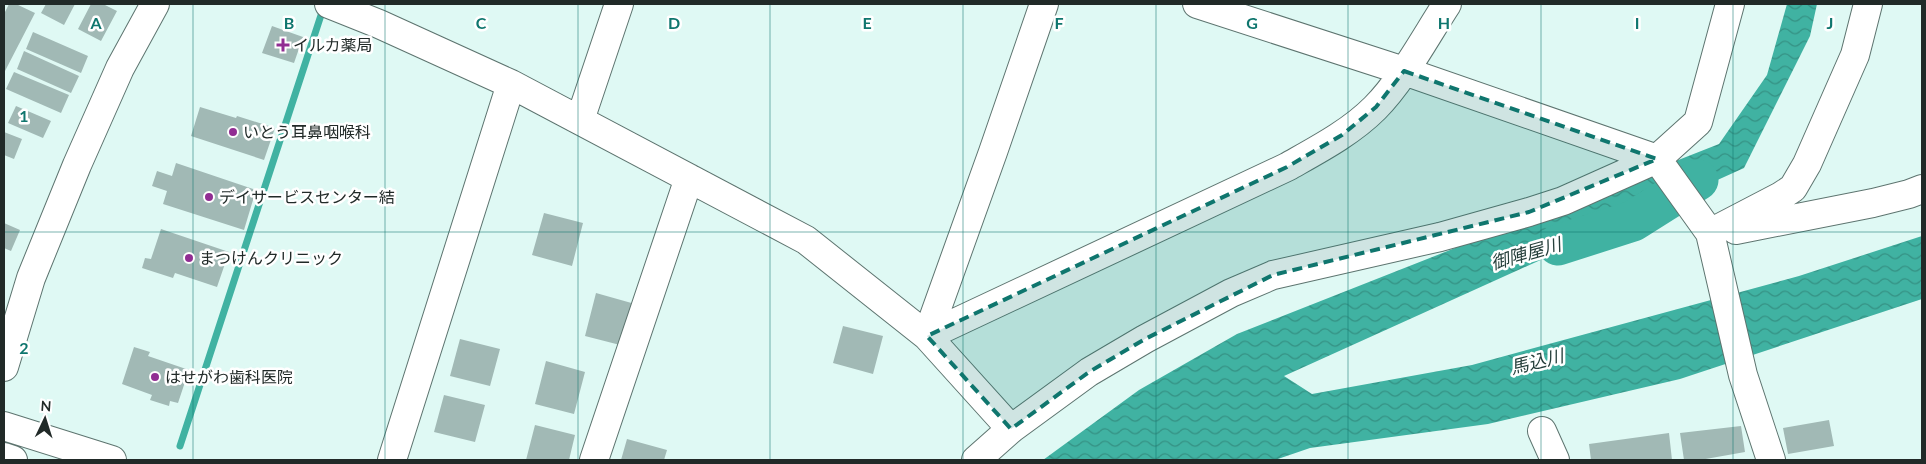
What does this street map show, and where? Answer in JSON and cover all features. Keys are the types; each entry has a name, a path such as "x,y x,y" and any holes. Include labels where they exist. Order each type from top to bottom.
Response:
{"street":[{"path":"4,367 31,278 77,165 120,68 155,4"},
{"path":"330,4 379,24 511,84 806,240 927,336 1011,429"},
{"path":"580,120 619,4"},
{"path":"927,336 1044,4"},
{"path":"1197,4 1404,71 1657,159 1711,242 1743,375 1771,460"},
{"path":"927,336 1287,167 1349,130 1376,107 1404,71 1446,4"},
{"path":"976,460 1011,429 1089,372 1145,338 1231,294 1273,275 1440,237 1529,212 1563,201 1657,159 1698,122 1730,4"},
{"path":"1711,242 1793,188 1807,164 1855,56 1868,4"},
{"path":"392,460 511,84"},
{"path":"594,460 690,178"},
{"path":"1711,242 1732,231 1873,203 1922,189"},
{"path":"4,426 112,460"},
{"path":"1542,431 1555,460"},
{"path":"4,457 13,460"}],"highlighted area":[{"path":"1404,71 1657,159 1529,212 1273,275 1145,339 1089,372 1011,429 927,336 1287,167 1342,135 1376,107"}],"water":[{"name":"馬込川","path":"1787,4 1817,4 1810,36 1744,168 1284,376 1312,394 1472,365 1799,276 1922,236 1922,299 1680,379 1488,424 1310,448 1275,460 1043,460 1139,390 1237,334 1719,144 1767,75"}],"building":[{"path":"9,4 16,4 35,13 4,73 4,14"},
{"path":"46,4 75,4 64,25 41,13"},
{"path":"91,4 103,4 117,11 101,41 78,29"},
{"name":"イルカ薬局","path":"272,26 303,37 294,63 262,53"},
{"path":"33,32 88,56 81,73 26,49"},
{"path":"24,51 79,76 71,93 17,69"},
{"path":"14,72 69,95 61,113 6,89"},
{"path":"16,106 51,121 43,138 8,123"},
{"name":"いとう耳鼻咽喉科","path":"200,107 275,128 264,160 191,136"},
{"path":"4,132 22,139 14,159 4,155"},
{"name":"デイサービスセンター結","path":"176,163 256,190 244,230 163,204 167,191 152,186 157,171 172,176"},
{"path":"544,213 583,223 572,266 532,255"},
{"path":"4,223 20,230 11,251 4,248"},
{"name":"まつけんクリニック","path":"161,229 229,252 217,287 175,273 173,278 142,268 145,258 151,259"},
{"path":"596,293 635,304 624,346 585,336"},
{"path":"843,326 883,336 873,374 833,363"},
{"path":"460,339 500,349 490,386 450,376"},
{"name":"はせがわ歯科医院","path":"134,347 150,352 148,356 189,370 178,403 170,401 169,406 150,400 152,395 122,384"},
{"path":"546,361 585,372 574,414 535,404"},
{"path":"444,395 485,405 475,442 434,432"},
{"path":"1829,420 1834,446 1788,454 1783,428"},
{"path":"535,425 575,435 569,460 526,460"},
{"path":"1741,426 1745,452 1700,460 1684,460 1680,433"},
{"path":"1669,433 1672,460 1591,460 1589,444"},
{"path":"627,439 667,450 664,460 621,460"}],"waterway":[{"path":"180,446 324,6"},
{"name":"御陣屋川","path":"1558,245 1633,221 1698,180"}],"place":[{"name":"イルカ薬局","path":"283,45"},
{"name":"いとう耳鼻咽喉科","path":"233,132"},
{"name":"デイサービスセンター結","path":"209,197"},
{"name":"まつけんクリニック","path":"189,258"},
{"name":"はせがわ歯科医院","path":"155,377"}]}
